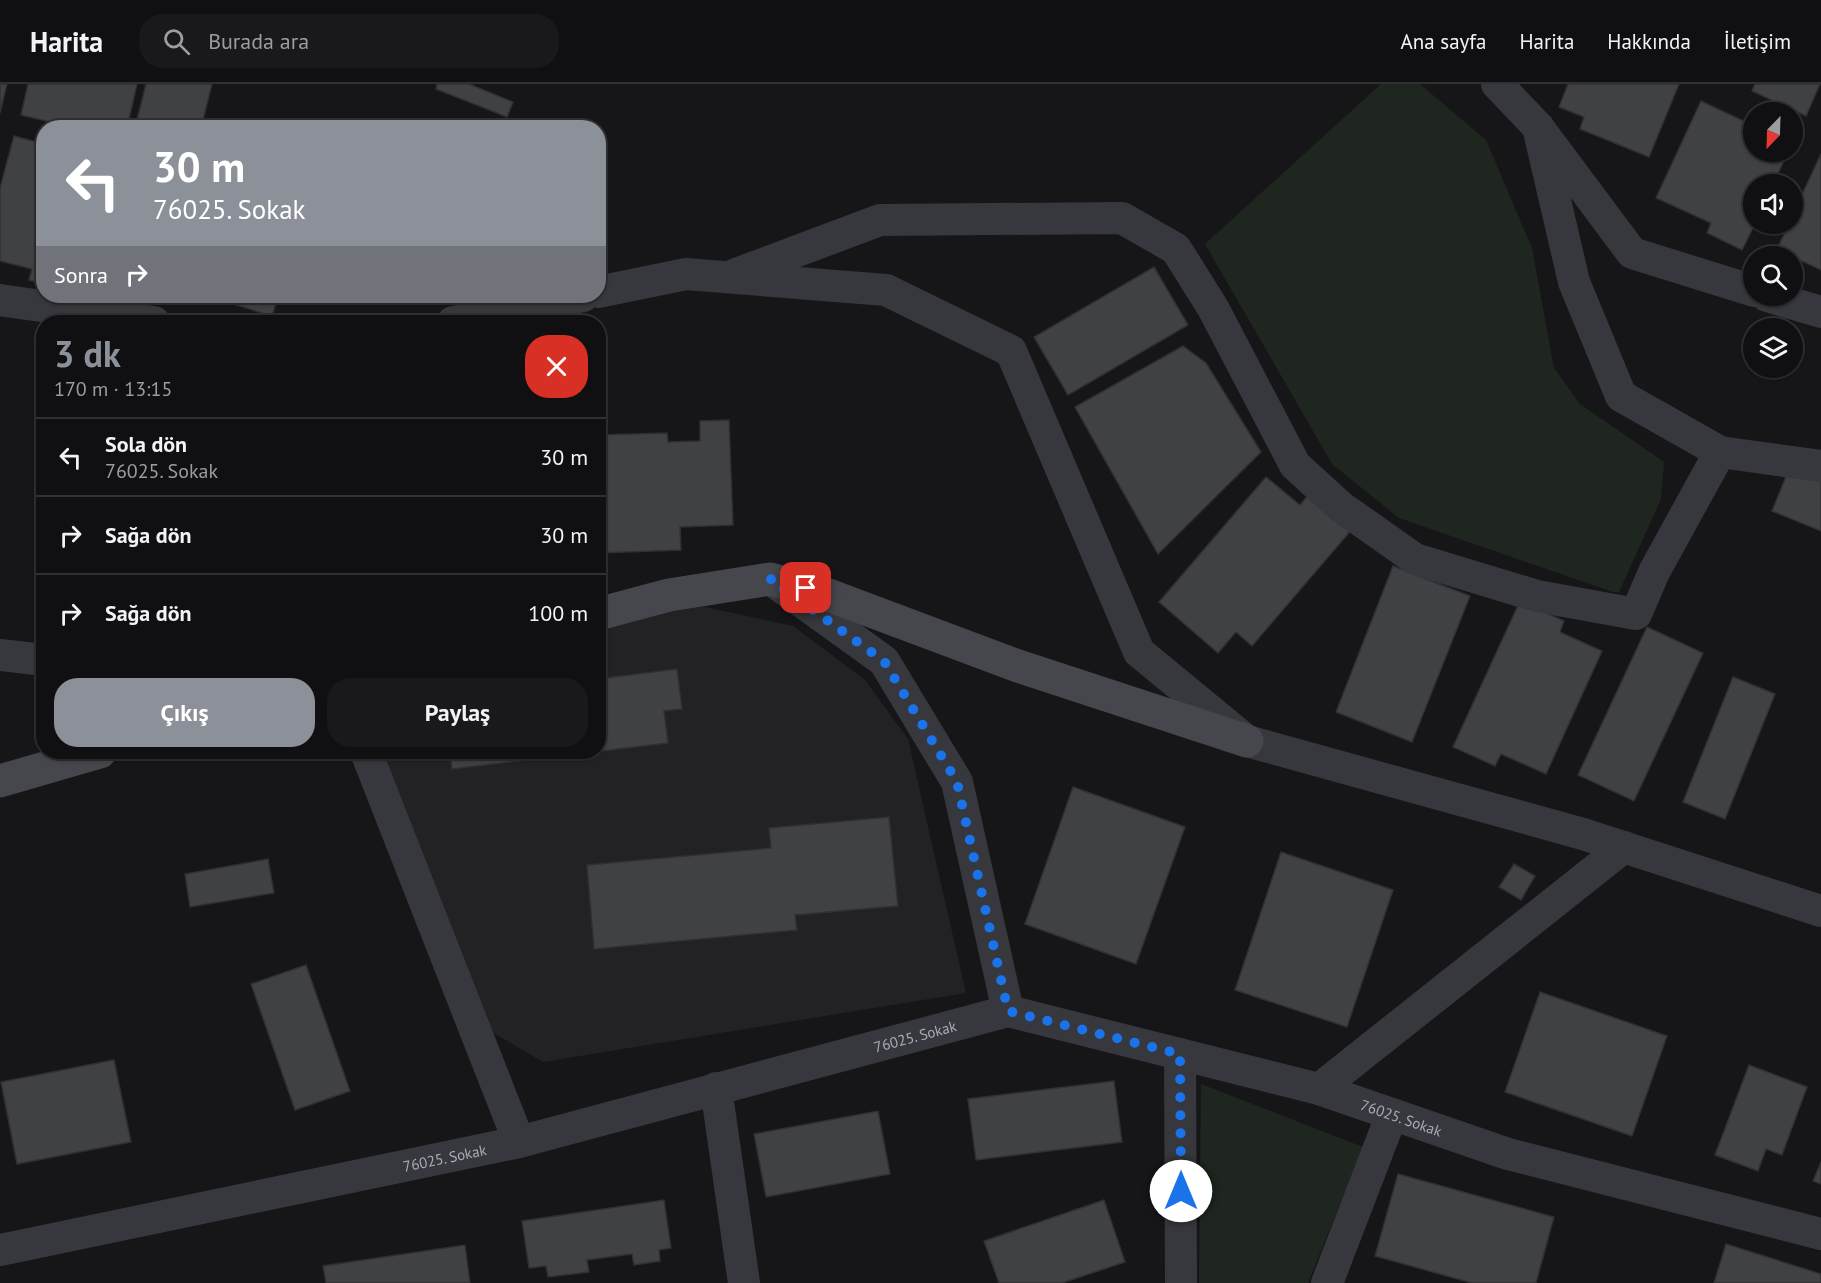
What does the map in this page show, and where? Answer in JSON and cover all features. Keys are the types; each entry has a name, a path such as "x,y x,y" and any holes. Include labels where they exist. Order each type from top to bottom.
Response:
{"street":[{"path":"1497,84 1538,127 1632,253 1743,288"},
{"path":"1538,127 1574,282 1621,396 1720,452 1821,466"},
{"path":"727,277 880,220 1122,218 1176,249 1213,308 1295,465 1341,507 1415,559 1537,596 1636,614 1654,572 1720,452"},
{"path":"606,290 686,274 886,290 1011,351 1139,652 1247,741"},
{"path":"0,300 105,315"},
{"path":"488,315 548,303"},
{"path":"1801,306 1821,312"},
{"path":"770,579 884,661 957,782 1008,1011"},
{"path":"606,612 669,596 770,579 823,592 1018,666 1247,741 1583,834 1821,911"},
{"path":"0,655 36,659"},
{"path":"0,781 76,759"},
{"path":"369,759 519,1142"},
{"path":"1319,1089 1624,847"},
{"name":"76025. Sokak","path":"0,1250 519,1142 1008,1011 1319,1089 1508,1155 1821,1234"},
{"path":"1180,1054 1181,1283"},
{"path":"716,1088 744,1283"},
{"path":"1328,1283 1392,1114"}],"shaded area":[{"path":"1381,84 1420,84 1486,140 1532,248 1554,368 1580,404 1664,462 1661,499 1619,592 1613,592 1399,518 1332,464 1205,244"},
{"path":"687,603 793,626 865,680 908,739 966,993 543,1062 492,1032 380,759 606,759 606,620"},
{"path":"1201,1084 1363,1147 1308,1283 1199,1283"}],"building":[{"path":"0,84 7,84 0,113"},
{"path":"28,84 137,84 129,120 42,120 21,115"},
{"path":"146,84 212,84 203,120 137,120"},
{"path":"437,84 469,84 513,102 507,117 436,89"},
{"path":"1568,84 1679,84 1649,157 1580,129 1584,117 1559,107"},
{"path":"1755,84 1820,84 1806,116 1803,115 1803,102 1776,102 1752,91"},
{"path":"1701,101 1743,121 1743,162 1783,162 1778,174 1743,174 1743,234 1750,234 1742,250 1707,233 1711,223 1656,198"},
{"path":"14,136 36,142 36,282 29,280 32,269 0,261 0,188"},
{"path":"1821,154 1821,270 1803,261 1803,246 1778,246 1784,234 1803,234 1803,192"},
{"path":"1154,267 1188,325 1068,395 1034,337"},
{"path":"230,303 276,303 272,315"},
{"path":"1183,346 1206,363 1261,452 1158,554 1075,407"},
{"path":"729,420 733,525 680,527 681,550 606,553 606,435 667,433 668,442 700,441 700,421"},
{"path":"1789,469 1821,482 1821,531 1772,511"},
{"path":"1266,477 1300,505 1311,492 1353,528 1252,646 1236,632 1218,653 1159,602"},
{"path":"1393,566 1470,596 1412,742 1336,712"},
{"path":"1520,601 1564,621 1560,632 1602,651 1546,774 1501,754 1495,766 1453,747"},
{"path":"1647,627 1703,653 1634,801 1578,775"},
{"path":"677,669 682,709 664,711 668,743 606,750 606,678"},
{"path":"1733,677 1775,694 1725,819 1683,802"},
{"path":"451,759 535,759 452,769"},
{"path":"1073,787 1185,827 1136,964 1025,924"},
{"path":"889,817 898,906 795,915 797,930 594,949 587,865 771,848 769,828"},
{"path":"1281,852 1393,890 1347,1027 1235,990"},
{"path":"268,859 274,893 190,907 185,874"},
{"path":"1514,864 1535,876 1521,900 1499,887"},
{"path":"306,965 350,1091 295,1110 251,984"},
{"path":"1540,992 1667,1036 1632,1136 1505,1092"},
{"path":"114,1060 131,1142 17,1164 1,1082"},
{"path":"1749,1065 1807,1087 1782,1155 1766,1149 1758,1171 1715,1155"},
{"path":"1114,1081 1122,1142 976,1160 968,1099"},
{"path":"878,1111 890,1174 766,1197 754,1134"},
{"path":"1821,1162 1821,1184 1813,1181"},
{"path":"1398,1174 1554,1217 1536,1283 1472,1283 1375,1256"},
{"path":"664,1200 671,1248 659,1250 660,1261 634,1265 632,1254 587,1260 589,1272 548,1277 546,1266 529,1268 522,1221"},
{"path":"1104,1200 1125,1262 1062,1283 999,1283 984,1241"},
{"path":"1726,1244 1821,1274 1821,1283 1714,1283"},
{"path":"465,1245 470,1283 326,1283 323,1266"}],"route":[{"path":"806,588 770,579 884,661 957,782 1008,1011 1180,1054 1181,1191"}]}
